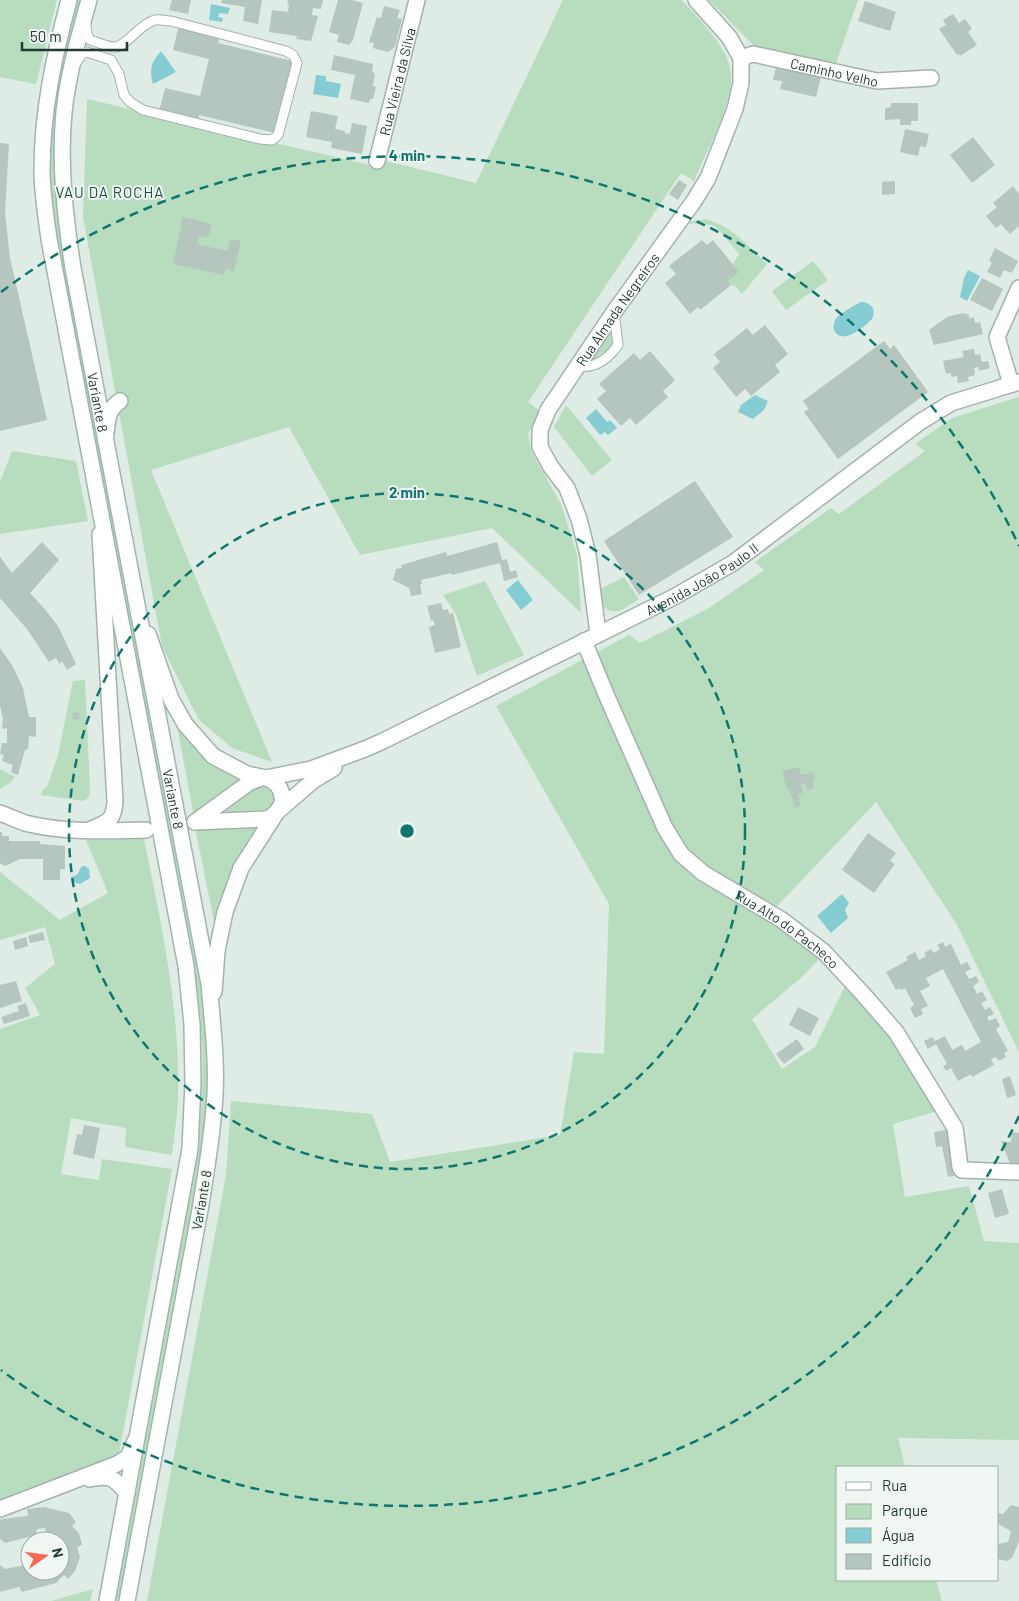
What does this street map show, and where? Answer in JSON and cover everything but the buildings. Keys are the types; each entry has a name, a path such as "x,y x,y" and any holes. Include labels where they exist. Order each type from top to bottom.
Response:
{"street":[{"name":"Variante 8","path":"69,0 51,73 45,107 42,172 49,239 186,966 192,1024 194,1083 190,1149 107,1601"},
{"name":"Rua Vieira da Silva","path":"377,162 417,0"},
{"name":"Rua Almada Negreiros","path":"591,637 588,555 579,519 567,488 551,467 540,447 540,430 548,410 614,312 694,201 708,178 736,109 741,83 740,58 729,37 696,0"},
{"name":"Variante 8","path":"87,6 71,72 64,111 62,147 65,219 72,268 209,984 214,1037 215,1094 210,1149 127,1601"},
{"name":"Caminho Velho","path":"740,58 753,54 877,81 931,78"},
{"path":"1015,383 997,337 1019,288"},
{"path":"94,379 103,393 112,400 120,401 112,407 109,414 105,439"},
{"name":"Avenida João Paulo II","path":"365,749 674,597 733,563 920,422 951,403 1015,383"},
{"path":"89,830 108,822 115,813 98,503"},
{"path":"130,565 151,646 171,699 185,724 213,756 239,770 274,781 282,792 283,800 278,812 241,868 225,912 216,951 214,1037"},
{"name":"Rua Alto do Pacheco","path":"591,637 608,699 665,828 681,854 702,873 782,920 824,952 863,994 896,1032 955,1128 962,1170 1019,1172"},
{"path":"365,749 314,780 278,812 266,819 194,822 250,782 311,768 365,749"},
{"path":"0,813 26,823 60,829 146,830 125,823 118,814 115,801"},
{"path":"0,1509 117,1464 128,1457 137,1437"},
{"path":"71,1482 104,1476 115,1480 127,1493"}],"lane":[{"path":"71,72 82,54 86,52 111,60 120,74 124,95 130,102 143,110 260,139 272,140 278,135 297,63 293,55 286,51 172,21 156,20 132,34 125,44 114,48 90,40 87,34 87,6"},
{"path":"578,366 588,368 595,365 612,353 618,345 614,312"}],"green space":[{"path":"0,0 57,0 36,84 0,77"},
{"path":"76,0 82,0 56,170 57,205 66,271 202,982 208,1046 204,1148 120,1601 115,1601 198,1147 202,1059 200,1010 194,969 61,274 53,217 50,182 52,130 59,77"},
{"path":"563,0 682,0 708,29 725,54 731,79 729,96 721,120 694,181 681,173 528,402 540,411 528,434 532,453 561,504 577,554 581,613 492,528 360,555 289,427 151,470 272,762 232,748 199,720 162,646 83,217 87,99 383,168 386,161 476,183"},
{"path":"709,0 858,0 836,63 758,50"},
{"path":"705,219 731,231 767,264 742,294 728,281 739,272 733,264 739,254 713,225 684,223"},
{"path":"813,261 828,280 786,310 772,291"},
{"path":"609,333 613,336 612,347 592,361 590,359"},
{"path":"1019,397 1019,1052 956,923 876,802 766,918 823,955 802,977 752,1019 782,1069 815,1047 846,984 870,1009 909,1064 938,1111 893,1124 905,1197 969,1186 984,1241 1019,1243 1019,1440 898,1438 905,1466 836,1466 836,1581 936,1581 942,1601 147,1601 226,1175 231,1101 372,1114 390,1162 560,1135 574,1052 604,1054 609,904 496,706 629,635 640,643 709,608 764,570 755,562 831,508 839,514 925,451 915,444 952,418"},
{"path":"566,405 612,460 592,476 554,427"},
{"path":"12,451 76,461 88,521 0,534 0,482"},
{"path":"624,577 639,599 619,611 609,610 600,602 599,590"},
{"path":"485,581 524,655 477,676 456,614 443,595"},
{"path":"85,680 89,797 84,801 41,795 44,788 47,787 58,755 73,681"},
{"path":"177,726 213,763 246,778 194,817"},
{"path":"0,769 15,777 10,783 0,789"},
{"path":"263,784 274,796 271,807 267,810 225,811 255,787"},
{"path":"258,826 232,876 214,922 195,827"},
{"path":"144,839 168,966 176,1030 178,1102 172,1155 125,1147 126,1128 71,1118 61,1174 99,1180 102,1159 172,1169 119,1454 0,1502 0,1029 40,1015 25,988 55,964 45,927 0,940 0,872 60,920 108,893 86,840"},
{"path":"93,1589 90,1601 51,1601"}],"water":[{"path":"211,4 230,8 228,14 219,13 218,17 223,18 222,22 209,20"},
{"path":"161,51 176,72 153,84 152,66"},
{"path":"316,75 326,76 326,81 341,84 338,98 313,94"},
{"path":"968,270 980,276 967,301 960,297 964,278"},
{"path":"861,302 868,303 872,307 874,313 872,319 865,326 849,335 839,335 835,332 835,320 843,312"},
{"path":"755,395 768,401 764,410 753,419 738,412 741,405"},
{"path":"596,409 607,422 610,420 617,428 608,435 605,432 600,435 586,418"},
{"path":"518,580 533,600 521,610 506,590"},
{"path":"82,866 89,869 90,878 80,884 71,881 71,877 77,875"},
{"path":"842,894 849,903 845,910 848,918 831,933 817,916"}],"tunnel":[{"path":"147,830 195,822"}],"district":[{"name":"VAU DA ROCHA","path":"110,192"}]}
